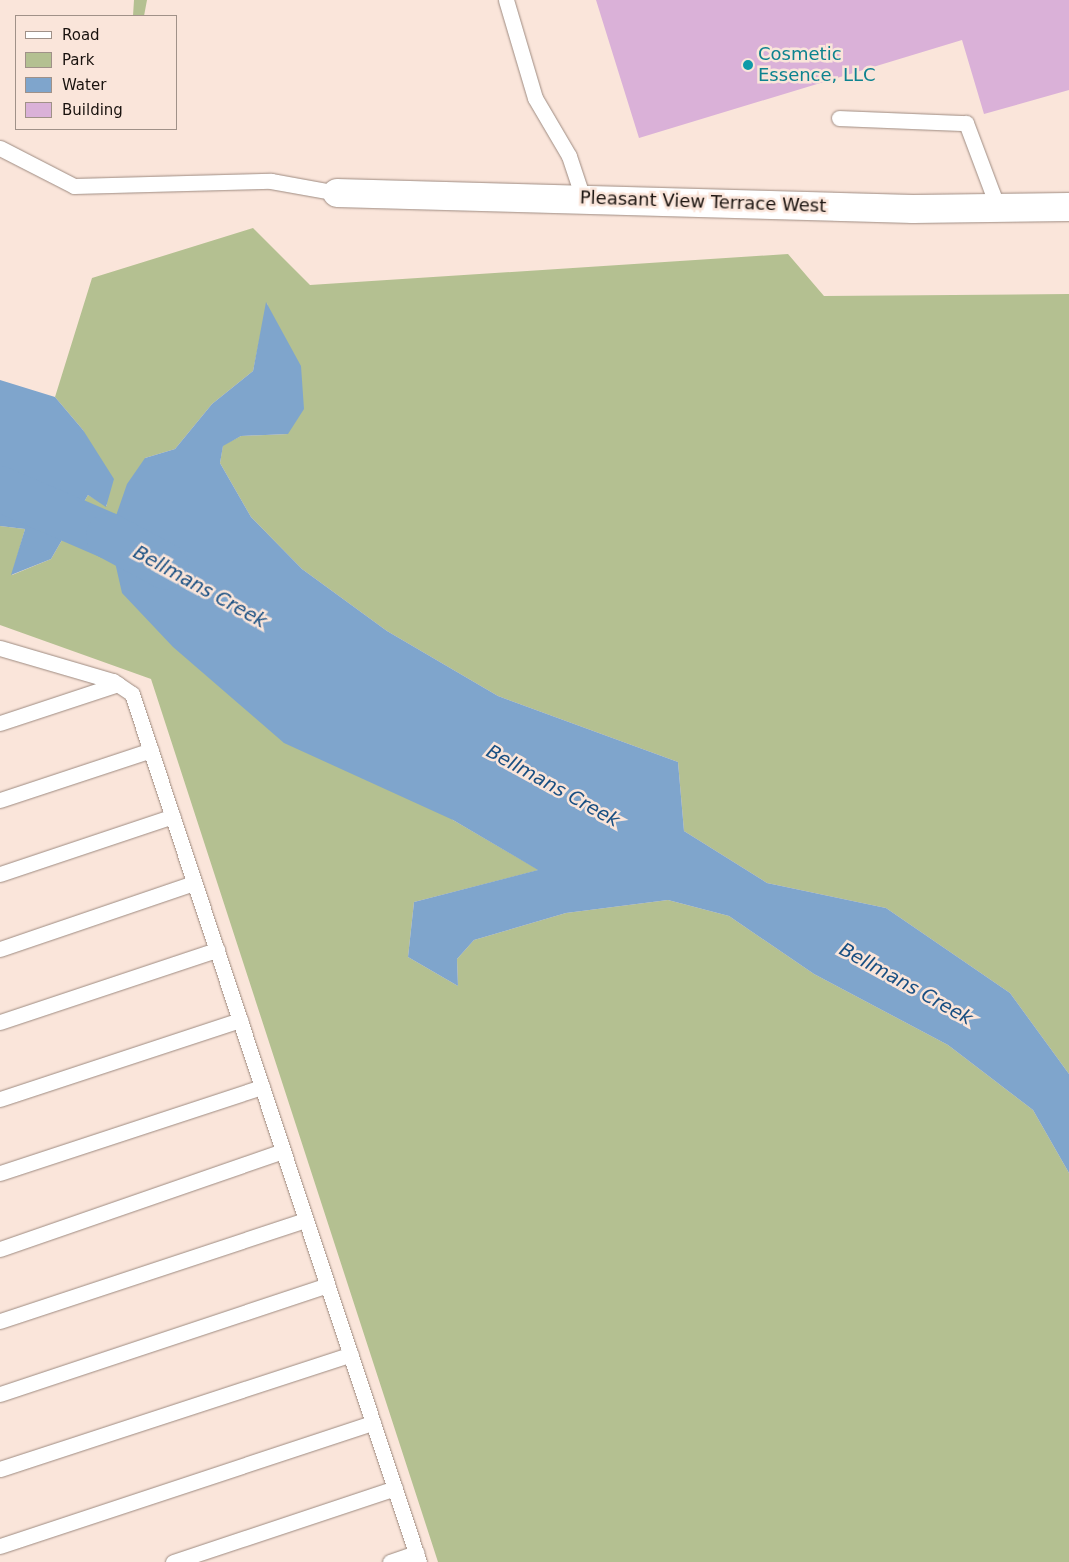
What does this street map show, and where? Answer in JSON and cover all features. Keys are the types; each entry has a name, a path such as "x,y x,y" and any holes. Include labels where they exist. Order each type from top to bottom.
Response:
{"street":[{"name":"Pleasant View Terrace West","path":"337,193 583,198 913,209 1069,207"}],"lane":[{"path":"506,0 536,98 569,156 583,198"},
{"path":"839,118 966,123 998,208"},
{"path":"0,148 60,182 74,186 272,181 337,193"},
{"path":"0,648 118,684 132,694 418,1558 390,1562"},
{"path":"0,723 118,684"},
{"path":"0,800 150,750"},
{"path":"0,874 172,816"},
{"path":"0,949 194,883"},
{"path":"0,1022 217,950"},
{"path":"0,1099 240,1020"},
{"path":"0,1173 262,1087"},
{"path":"0,1249 283,1151"},
{"path":"0,1321 306,1220"},
{"path":"0,1394 328,1285"},
{"path":"0,1469 351,1354"},
{"path":"0,1546 373,1423"},
{"path":"173,1562 395,1488"}],"green space":[{"path":"134,0 147,0 144,15 133,15"},
{"path":"253,228 310,285 788,254 824,296 1069,294 1069,1074 1010,993 886,908 767,883 684,831 678,762 498,696 387,631 302,569 251,517 220,463 223,445 241,436 288,434 267,303 253,371 212,404 175,449 145,458 453,820 539,870 414,902 408,957 458,986 457,959 474,940 566,913 668,900 729,916 814,974 948,1045 1033,1110 1069,1173 1069,1562 438,1562 151,679 0,625 0,526 25,529 12,575 51,559 88,495 107,506 83,430 55,397 92,278"}],"water":[{"path":"266,302 301,366 304,409 288,434 241,436 223,446 220,463 251,517 302,569 387,631 498,696 678,762 684,831 767,883 886,908 1010,993 1069,1074 1069,1173 1033,1110 948,1045 814,974 729,916 668,900 566,913 474,940 457,959 458,986 408,957 414,902 538,870 453,820 284,743 173,647 122,593 109,536 127,484 145,458 175,449 212,404 253,371"},
{"path":"0,380 55,397 83,430 114,479 106,507 88,495 51,559 11,575 25,529 0,526"}],"building":[{"name":"Cosmetic Essence, LLC","path":"596,0 1069,0 1069,90 984,114 962,40 639,138"}],"waterway":[{"name":"Bellmans Creek","path":"0,489 109,536 165,566"}],"place":[{"name":"Cosmetic Essence, LLC","path":"748,65"}]}
